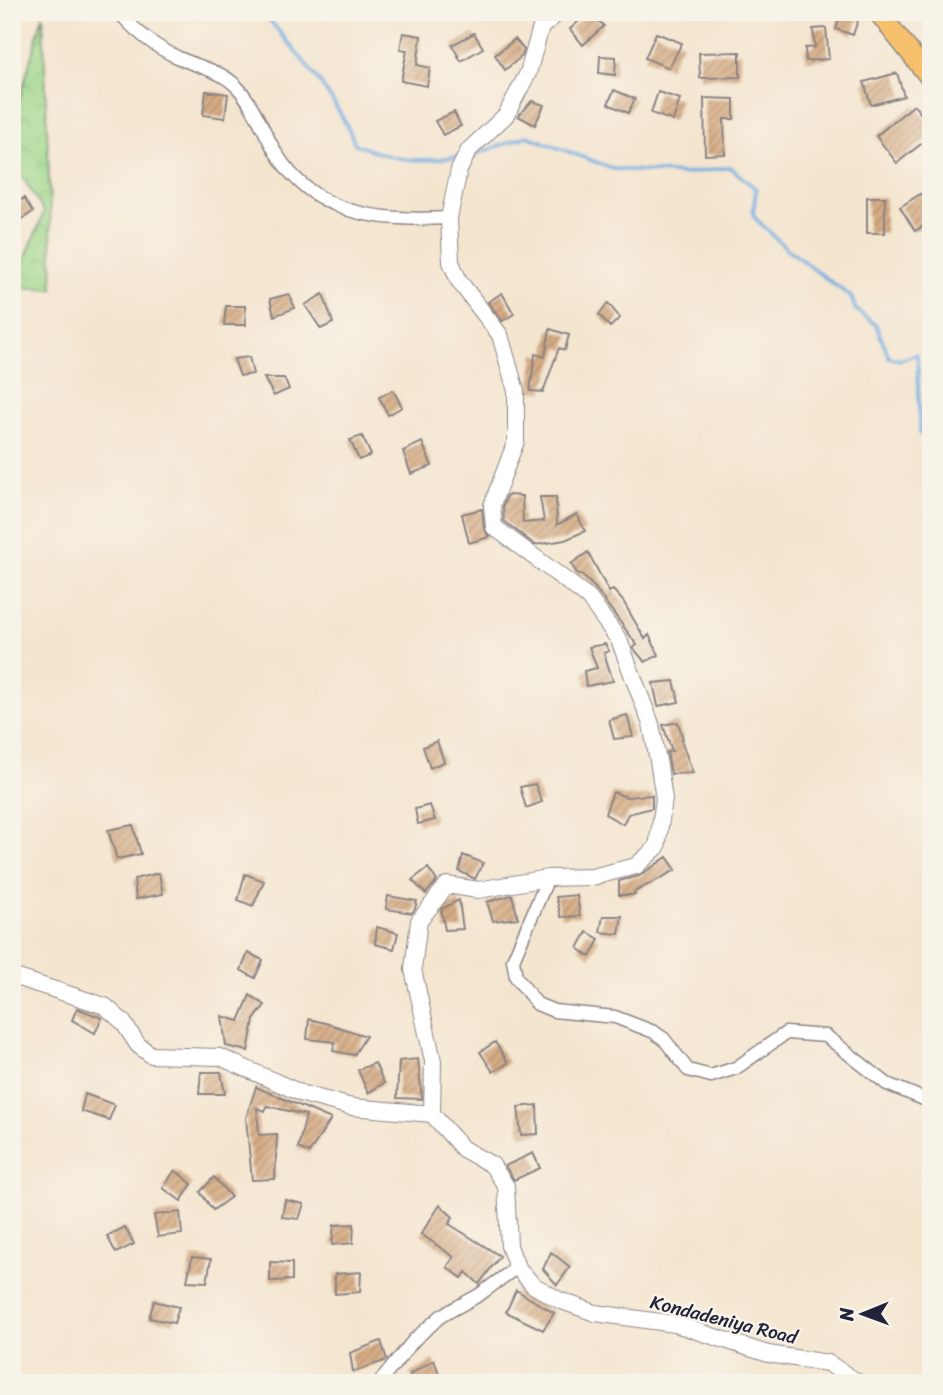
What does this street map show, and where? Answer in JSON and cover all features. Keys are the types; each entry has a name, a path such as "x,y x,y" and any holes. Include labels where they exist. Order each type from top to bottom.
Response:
{"main road":[{"path":"878,12 931,79"}],"street":[{"path":"119,12 139,36 177,57 216,72 239,88 278,156 301,186 336,208 402,220 449,218"},
{"path":"379,1383 414,1340 440,1315 479,1295 517,1267 509,1246 506,1186 492,1165 463,1149 432,1114 433,1061 413,969 419,920 447,885 478,890 548,878 592,877 636,866 657,848 664,799 651,724 620,640 589,597 494,527 492,505 516,441 516,391 500,335 459,281 451,262 449,218 458,170 468,150 506,115 528,73 541,27 559,12"},
{"path":"548,878 513,960 516,977 537,1004 554,1012 615,1017 654,1032 664,1039 688,1070 711,1076 736,1068 786,1034 826,1036 887,1084 931,1102"},
{"path":"12,976 105,1006 123,1022 138,1045 150,1055 220,1057 303,1094 352,1107 432,1114"},
{"name":"Kondadeniya Road","path":"517,1267 541,1290 595,1313 675,1324 768,1354 828,1363 859,1383"}],"green space":[{"path":"43,15 53,289 14,287 44,212 12,160 12,127"}],"building":[{"path":"589,12 604,26 583,45 570,29"},
{"path":"841,12 859,17 853,35 836,29"},
{"path":"826,28 829,59 806,61 805,48 815,47 813,29"},
{"path":"403,33 421,36 417,65 430,68 427,86 401,81 407,50 400,49"},
{"path":"474,33 483,48 461,61 452,45"},
{"path":"656,33 682,43 669,68 645,58"},
{"path":"515,39 524,50 522,56 505,70 495,55"},
{"path":"740,52 740,77 700,78 699,53"},
{"path":"600,56 616,57 615,75 599,73"},
{"path":"897,73 904,96 871,105 864,82"},
{"path":"614,90 635,99 628,113 608,104"},
{"path":"206,91 228,94 225,118 203,115"},
{"path":"658,92 680,99 673,121 651,113"},
{"path":"704,98 734,99 734,119 724,119 725,154 705,155"},
{"path":"532,101 544,105 535,125 518,116"},
{"path":"914,105 931,126 931,136 897,163 876,136"},
{"path":"454,112 461,126 443,135 435,121"},
{"path":"922,193 931,207 931,221 915,231 900,207"},
{"path":"867,197 885,197 885,233 867,233"},
{"path":"24,198 33,212 12,225 12,206"},
{"path":"502,293 514,314 502,321 488,302"},
{"path":"289,294 295,308 274,316 270,299"},
{"path":"323,294 333,323 321,329 305,305"},
{"path":"608,303 620,318 610,327 599,315"},
{"path":"226,306 245,306 246,325 224,325"},
{"path":"550,329 569,335 565,350 559,348 543,392 530,391 535,354 545,357"},
{"path":"249,357 253,374 240,376 234,359"},
{"path":"264,378 284,378 289,389 274,396"},
{"path":"393,390 402,407 388,415 379,397"},
{"path":"362,436 371,455 359,460 350,440"},
{"path":"422,442 432,466 411,474 403,451"},
{"path":"507,495 522,496 523,523 544,521 540,497 556,497 557,525 577,514 585,531 565,540 535,545 504,521 503,506"},
{"path":"482,509 484,528 489,537 469,543 462,514"},
{"path":"588,552 609,592 613,590 623,601 645,639 649,635 659,655 645,662 633,648 637,645 595,588 581,574 578,575 571,564"},
{"path":"605,644 609,651 604,653 613,681 586,686 584,671 597,668 589,647"},
{"path":"674,681 679,702 658,706 653,683"},
{"path":"627,715 633,737 614,739 609,720"},
{"path":"678,722 683,739 681,740 693,773 671,774 667,752 672,751 663,725"},
{"path":"437,741 444,762 430,768 423,747"},
{"path":"535,784 542,802 526,808 520,787"},
{"path":"613,792 626,797 652,795 652,808 628,814 623,824 605,814"},
{"path":"430,805 435,820 418,824 415,809"},
{"path":"133,825 141,854 117,859 108,830"},
{"path":"463,855 483,863 475,879 459,871"},
{"path":"667,857 676,870 634,892 635,895 619,895 619,881 639,876"},
{"path":"428,868 437,881 426,894 412,880"},
{"path":"159,873 163,894 136,899 134,879"},
{"path":"245,874 264,881 253,906 238,900"},
{"path":"512,895 518,918 493,921 487,902"},
{"path":"577,895 580,916 561,917 556,897"},
{"path":"388,896 417,901 415,909 412,913 386,909"},
{"path":"459,900 463,929 445,930 441,909"},
{"path":"603,916 622,916 619,934 600,932"},
{"path":"377,927 398,933 394,949 375,944"},
{"path":"587,932 599,939 590,957 578,948"},
{"path":"248,953 263,960 255,978 241,970"},
{"path":"250,995 265,1005 254,1020 248,1051 226,1046 222,1016 239,1021"},
{"path":"77,1008 102,1018 95,1033 72,1020"},
{"path":"309,1019 366,1036 354,1055 333,1051 335,1042 307,1039"},
{"path":"495,1042 508,1063 493,1072 480,1052"},
{"path":"418,1059 422,1099 397,1098 399,1061"},
{"path":"375,1063 384,1083 368,1093 358,1070"},
{"path":"201,1072 221,1072 225,1094 199,1094"},
{"path":"256,1087 331,1119 309,1153 298,1148 306,1115 267,1106 265,1111 257,1108 259,1135 277,1134 275,1179 252,1180 246,1118"},
{"path":"85,1094 115,1105 109,1120 81,1111"},
{"path":"537,1105 538,1134 521,1135 518,1107"},
{"path":"533,1153 540,1168 514,1180 505,1166"},
{"path":"175,1170 192,1184 181,1201 163,1188"},
{"path":"214,1177 231,1197 213,1210 200,1192"},
{"path":"285,1200 304,1204 299,1219 282,1217"},
{"path":"440,1205 453,1217 449,1224 500,1256 479,1284 466,1272 462,1278 447,1267 454,1257 421,1234"},
{"path":"180,1212 182,1234 158,1237 154,1215"},
{"path":"354,1224 353,1243 332,1245 334,1225"},
{"path":"125,1227 134,1244 116,1253 107,1236"},
{"path":"551,1252 570,1267 557,1285 543,1269"},
{"path":"192,1257 211,1259 207,1282 187,1281"},
{"path":"270,1262 292,1263 292,1280 270,1281"},
{"path":"361,1272 360,1292 335,1294 335,1274"},
{"path":"516,1290 554,1313 543,1330 506,1312"},
{"path":"154,1301 179,1307 174,1323 149,1318"},
{"path":"381,1341 387,1360 353,1372 350,1353"},
{"path":"434,1360 441,1379 414,1383 410,1374"}],"waterway":[{"path":"263,12 326,92 355,144 396,158 432,160 461,156"},
{"path":"476,154 527,136 614,169 685,174 730,167 756,189 753,214 756,219 787,249 851,297 856,310 876,325 889,357 900,360 917,354 920,434 931,444"},
{"path":"931,752 931,777"}]}
